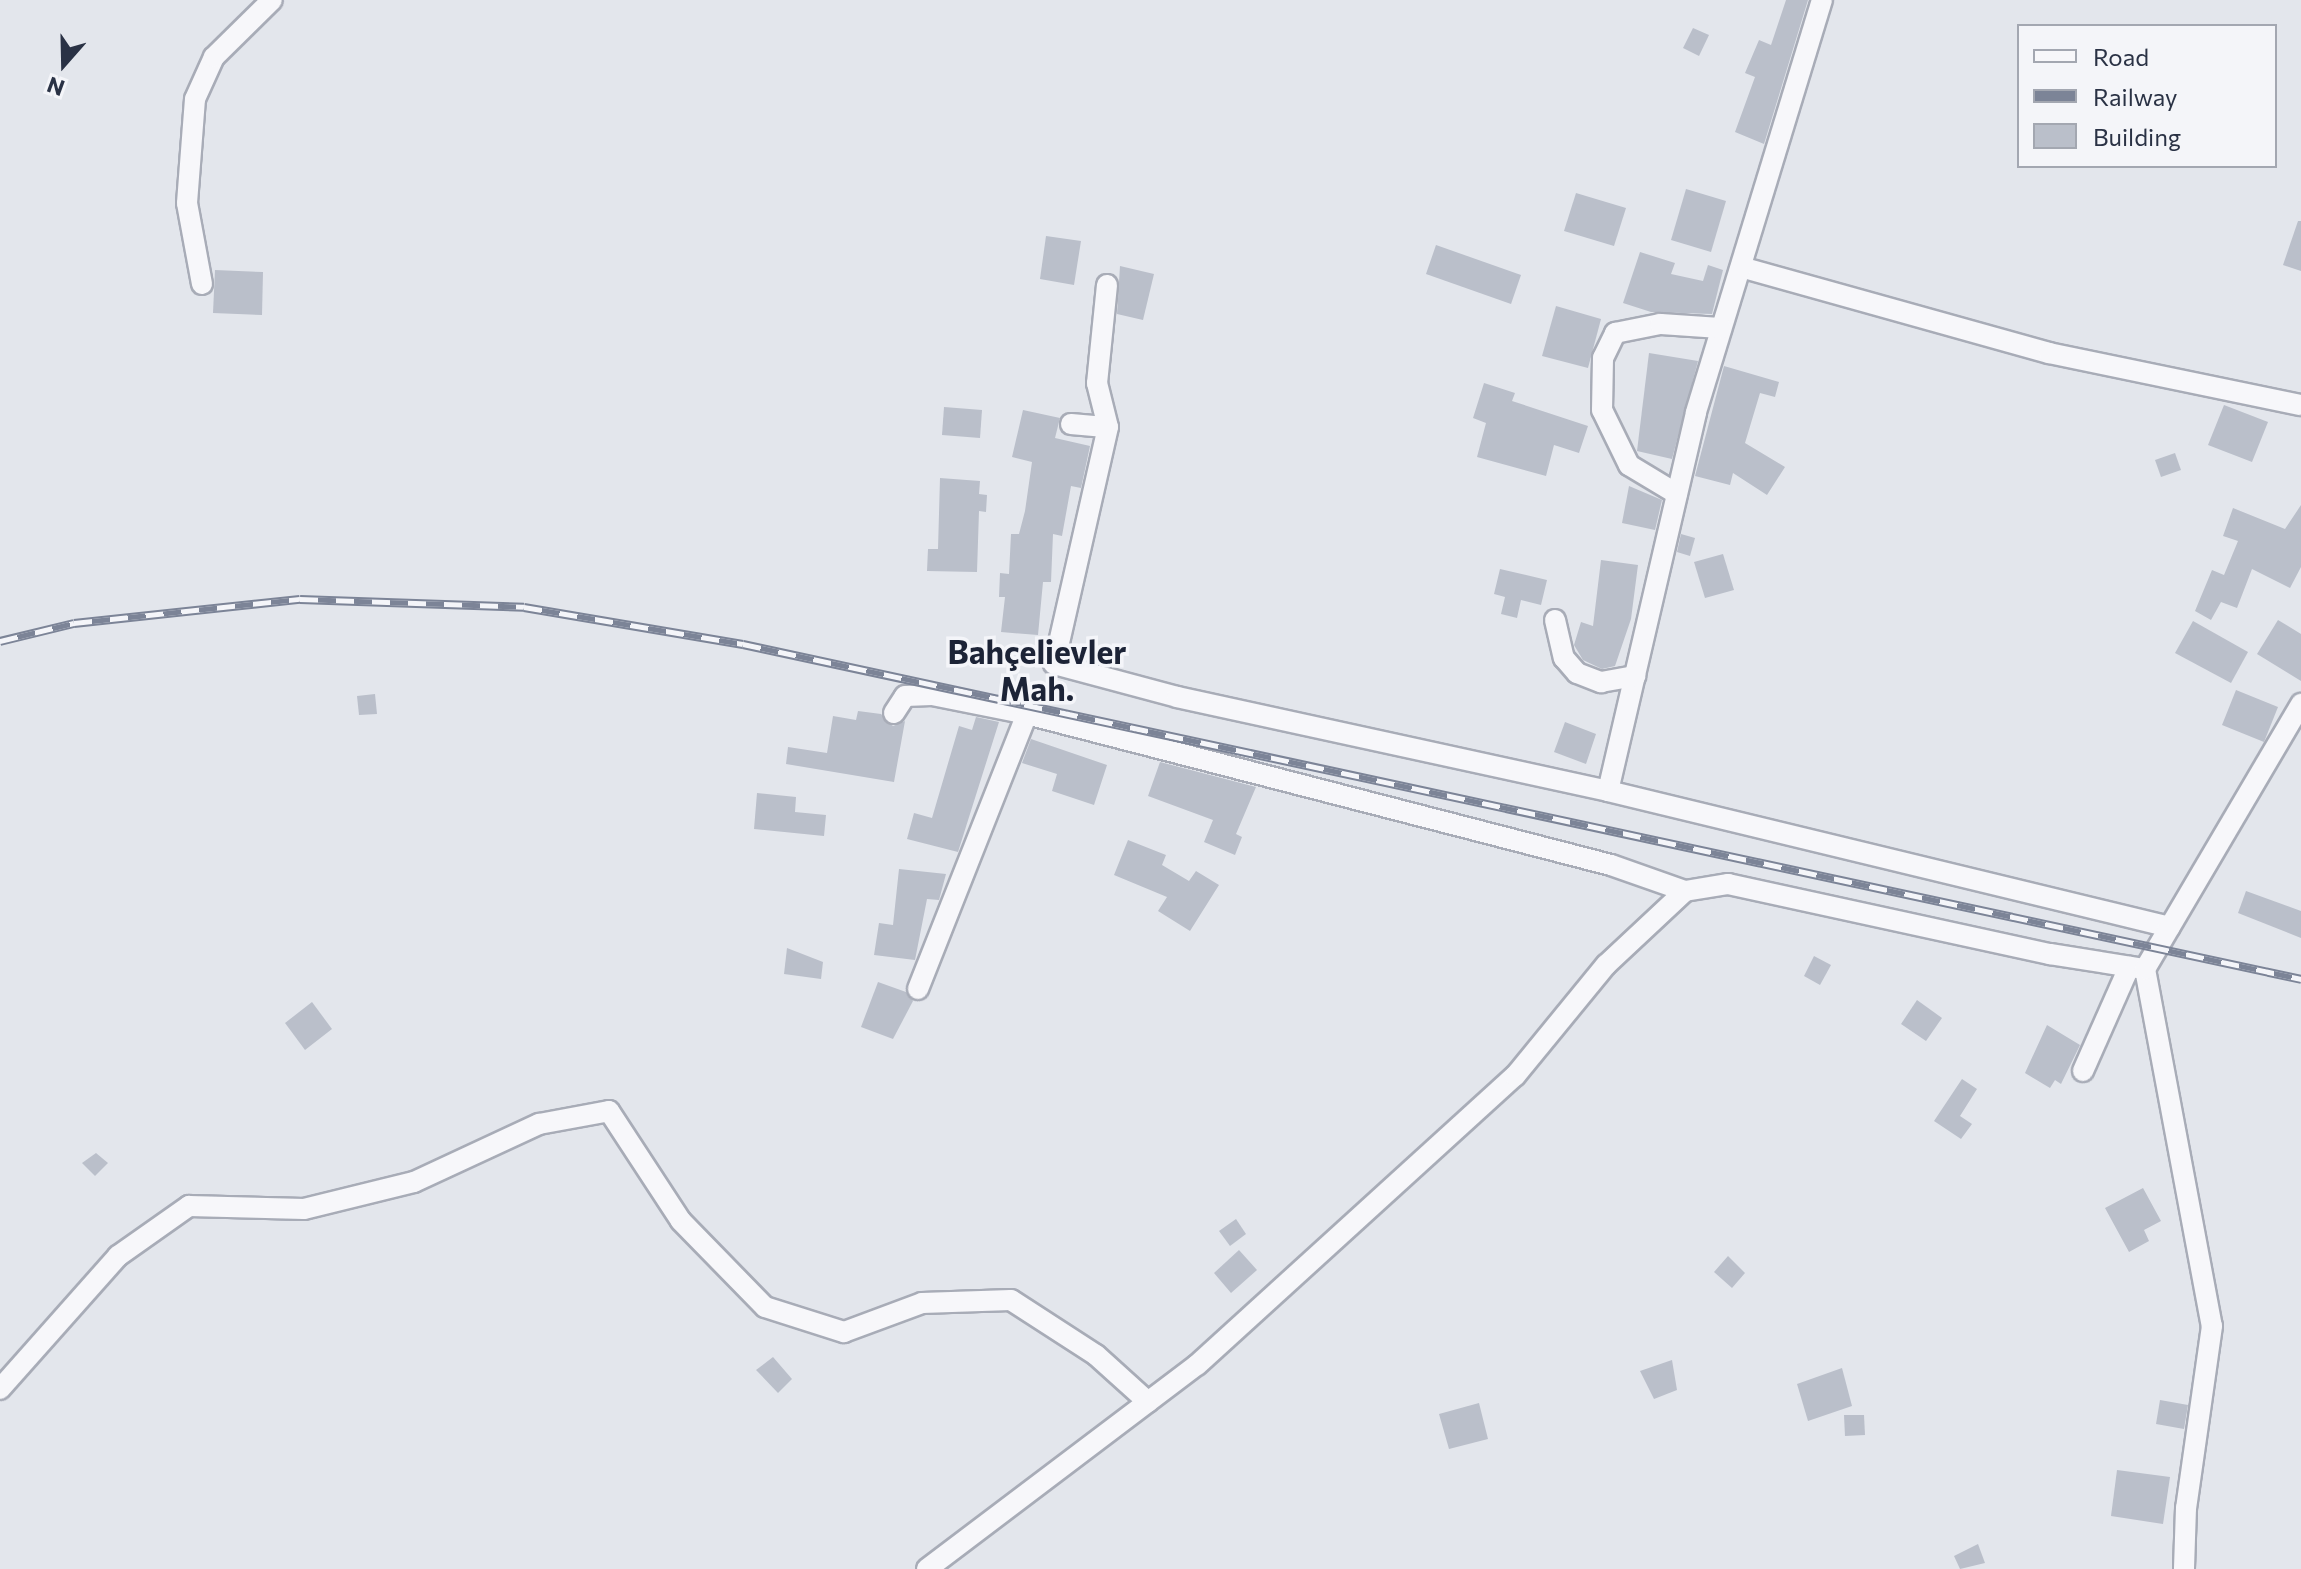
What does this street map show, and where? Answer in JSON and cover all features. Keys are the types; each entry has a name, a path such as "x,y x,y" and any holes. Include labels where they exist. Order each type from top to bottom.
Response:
{"street":[{"path":"202,284 187,203 195,99 214,57 272,0"},
{"path":"1608,791 1677,494 1721,328 1822,0"},
{"path":"1741,267 2049,353 2301,405"},
{"path":"1107,285 1097,383 1108,427 1054,664 1177,697 1608,791 2170,927"},
{"path":"1677,494 1629,465 1602,410 1603,358 1615,333 1660,324 1721,328"},
{"path":"1071,424 1108,427"},
{"path":"1555,620 1564,658 1577,673 1601,682 1635,676"},
{"path":"894,713 905,696 932,695 1027,714 1611,865 1685,891 1728,884 2137,968"},
{"path":"2083,1071 2137,968 2170,927 2301,704"},
{"path":"918,989 1027,714"},
{"path":"927,1569 1197,1365 1515,1076 1606,965 1685,891"},
{"path":"2137,968 2212,1326 2186,1508 2184,1569"},
{"path":"0,1389 118,1256 189,1206 304,1209 414,1182 539,1124 609,1111 681,1221 765,1307 844,1332 922,1303 1011,1300 1096,1355 1148,1402"}],"building":[{"path":"1786,0 1808,0 1764,144 1735,132 1755,77 1745,73 1759,40 1771,45"},
{"path":"1693,28 1709,35 1699,56 1683,48"},
{"path":"1686,189 1726,201 1711,252 1671,240"},
{"path":"1576,193 1626,208 1614,246 1564,231"},
{"path":"2298,221 2301,221 2301,271 2283,265"},
{"path":"1046,236 1081,241 1074,285 1040,279"},
{"path":"1436,245 1521,275 1511,304 1426,274"},
{"path":"1640,252 1675,263 1671,274 1703,281 1708,265 1723,270 1712,314 1651,312 1623,303"},
{"path":"1120,266 1154,274 1143,320 1117,314"},
{"path":"215,270 263,272 262,315 213,313"},
{"path":"1556,306 1601,319 1588,368 1542,356"},
{"path":"1649,353 1698,361 1672,459 1637,451"},
{"path":"1724,366 1779,382 1775,397 1760,393 1745,443 1785,467 1767,495 1733,473 1730,485 1695,476"},
{"path":"1484,383 1515,393 1512,401 1588,426 1579,453 1554,445 1546,476 1477,457 1486,423 1473,418"},
{"path":"2224,405 2268,422 2252,462 2208,445"},
{"path":"944,407 982,410 980,438 942,435"},
{"path":"1023,410 1060,418 1055,438 1090,446 1081,488 1071,486 1062,536 1053,534 1051,582 1043,582 1038,635 1001,632 1005,597 999,597 1000,573 1009,574 1011,534 1019,534 1032,462 1012,457"},
{"path":"2175,453 2181,470 2161,477 2155,460"},
{"path":"940,478 980,481 979,494 987,495 986,512 979,511 977,572 927,571 928,549 938,549"},
{"path":"1629,486 1662,500 1655,530 1622,523"},
{"path":"2301,505 2301,567 2290,588 2252,569 2237,608 2221,602 2211,620 2195,611 2212,570 2224,575 2238,541 2223,536 2233,508 2285,529"},
{"path":"1681,534 1695,538 1690,556 1677,552"},
{"path":"1723,554 1734,590 1705,598 1694,562"},
{"path":"1601,560 1638,565 1631,619 1615,666 1602,669 1583,660 1574,645 1581,622 1593,626"},
{"path":"1500,569 1547,580 1541,605 1521,600 1517,618 1501,614 1505,597 1494,594"},
{"path":"2278,620 2301,634 2301,681 2257,654"},
{"path":"2193,621 2248,652 2231,683 2175,653"},
{"path":"2236,690 2278,707 2264,742 2222,725"},
{"path":"375,694 377,714 359,715 357,696"},
{"path":"858,711 881,714 893,726 905,721 894,782 786,764 788,747 827,753 833,716 856,720"},
{"path":"976,717 999,722 958,852 907,839 914,813 932,818 959,726 972,730"},
{"path":"1565,722 1596,734 1586,764 1554,752"},
{"path":"1031,739 1107,765 1094,805 1052,791 1057,774 1022,763"},
{"path":"1160,762 1256,787 1236,834 1242,837 1235,855 1204,842 1213,820 1148,796"},
{"path":"757,793 796,797 795,812 826,815 824,836 754,829"},
{"path":"1128,840 1166,855 1162,865 1189,881 1196,871 1219,885 1190,931 1158,911 1167,897 1114,875"},
{"path":"899,869 946,874 939,900 927,899 915,960 874,955 879,923 893,925"},
{"path":"2246,891 2301,911 2301,938 2238,913"},
{"path":"787,948 823,962 821,979 784,974"},
{"path":"1814,956 1831,965 1820,985 1804,976"},
{"path":"878,982 906,992 913,1001 893,1039 861,1027"},
{"path":"1917,1000 1942,1018 1926,1041 1901,1024"},
{"path":"312,1002 332,1029 305,1050 285,1023"},
{"path":"2047,1025 2080,1045 2061,1084 2055,1080 2050,1088 2025,1073"},
{"path":"1962,1079 1977,1089 1960,1116 1972,1124 1961,1139 1934,1121"},
{"path":"96,1153 108,1163 95,1176 82,1163"},
{"path":"2143,1188 2161,1221 2144,1230 2149,1241 2129,1252 2105,1208"},
{"path":"1236,1219 1246,1234 1230,1246 1219,1231"},
{"path":"1239,1250 1257,1270 1231,1293 1214,1273"},
{"path":"1728,1256 1745,1273 1732,1288 1714,1272"},
{"path":"773,1357 792,1379 778,1393 756,1370"},
{"path":"1672,1360 1677,1390 1654,1399 1640,1371"},
{"path":"1842,1368 1852,1406 1808,1421 1797,1384"},
{"path":"2160,1400 2188,1405 2184,1429 2156,1424"},
{"path":"1479,1403 1488,1439 1449,1449 1439,1414"},
{"path":"1844,1415 1864,1415 1865,1435 1845,1436"},
{"path":"2117,1470 2170,1477 2163,1524 2111,1516"},
{"path":"1978,1544 1985,1563 1960,1569 1954,1556"}],"railway":[{"path":"0,641 74,623 300,599 524,607 743,644 2301,979"}],"district":[{"name":"Bahçelievler Mah.","path":"1037,670"}]}
